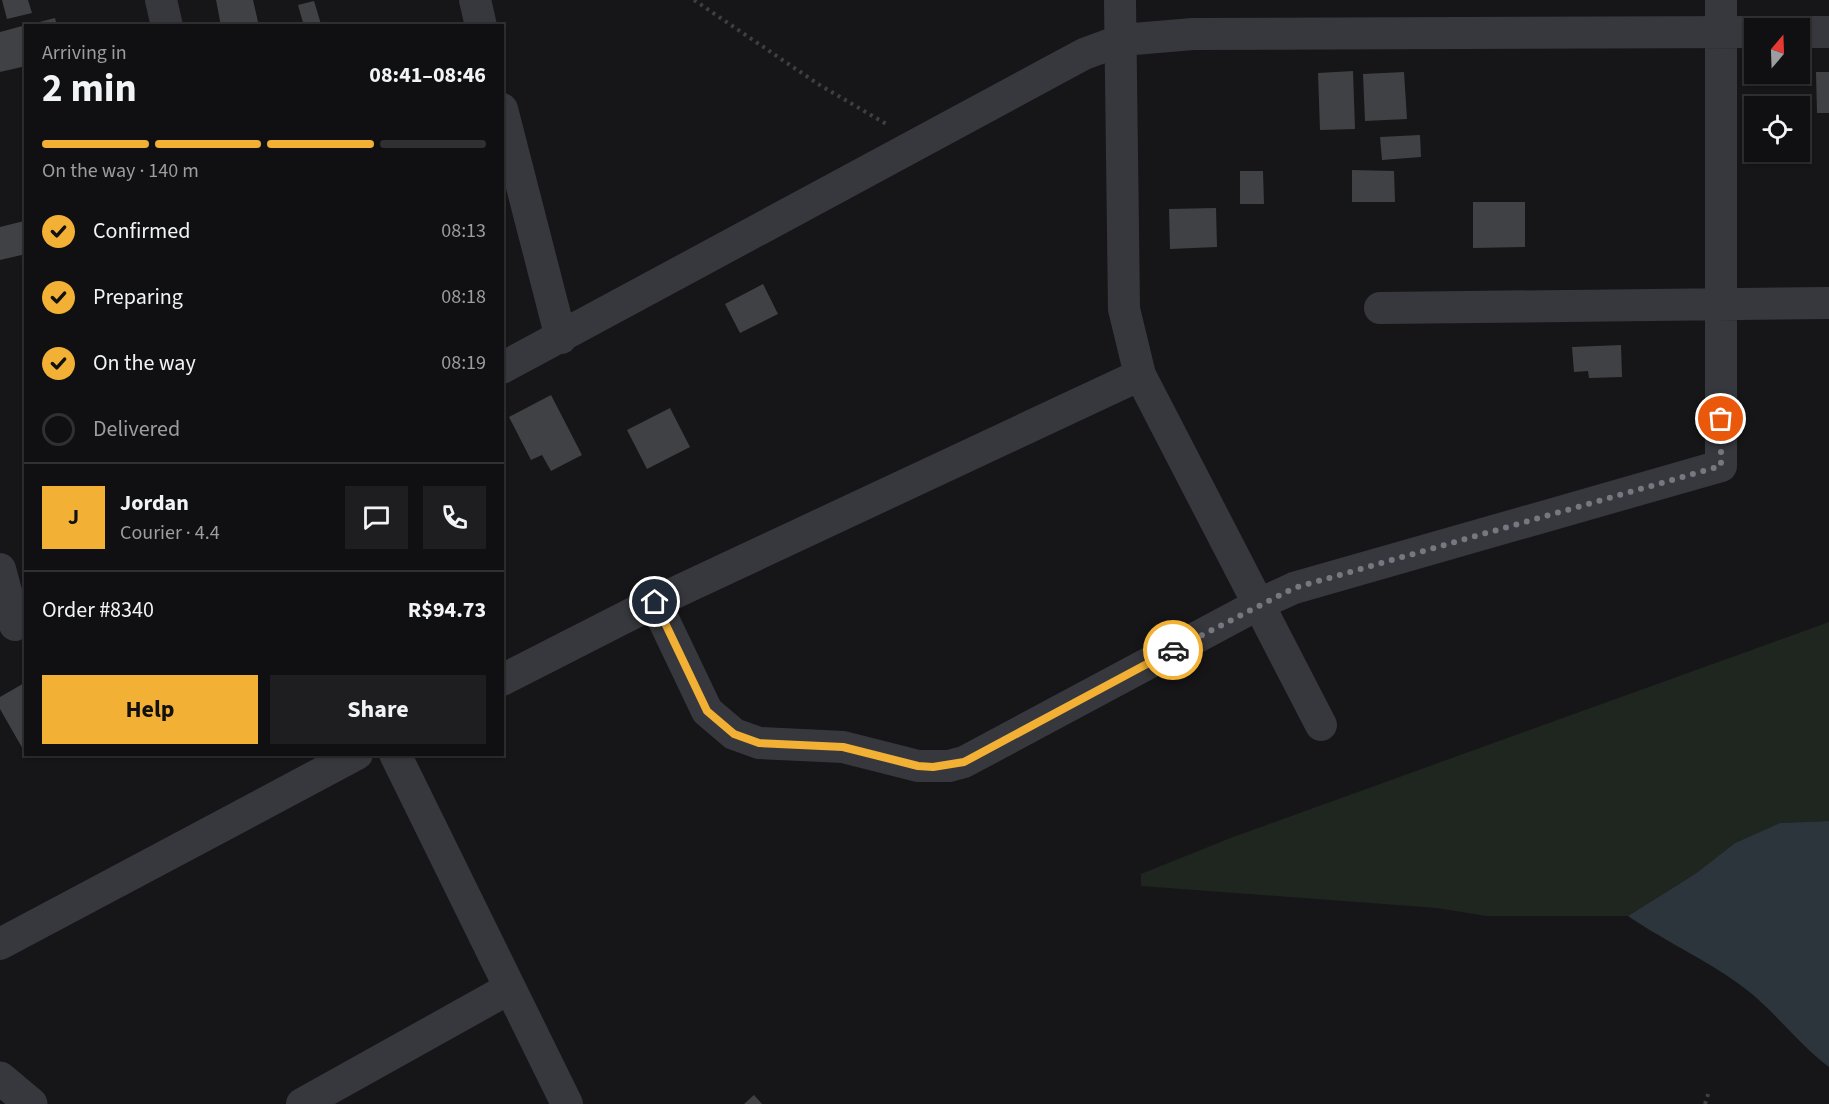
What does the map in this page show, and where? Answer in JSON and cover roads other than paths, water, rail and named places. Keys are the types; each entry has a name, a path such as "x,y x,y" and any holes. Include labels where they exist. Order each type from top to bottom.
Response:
{"street":[{"path":"161,0 167,24"},
{"path":"475,0 481,24"},
{"path":"1120,0 1124,309 1140,375 1321,724"},
{"path":"655,602 707,711 734,734 759,743 843,747 904,763 933,767 964,762 1259,604 1294,588 1721,466 1721,0"},
{"path":"504,367 1084,54 1122,40 1193,34 1744,32"},
{"path":"1810,32 1829,32"},
{"path":"504,117 561,338"},
{"path":"1380,308 1720,302 1829,303"},
{"path":"504,679 655,602 1140,375"},
{"path":"0,569 13,625"},
{"path":"0,944 353,756"},
{"path":"396,756 567,1104"},
{"path":"302,1104 510,988"},
{"path":"0,1078 31,1104"}]}
